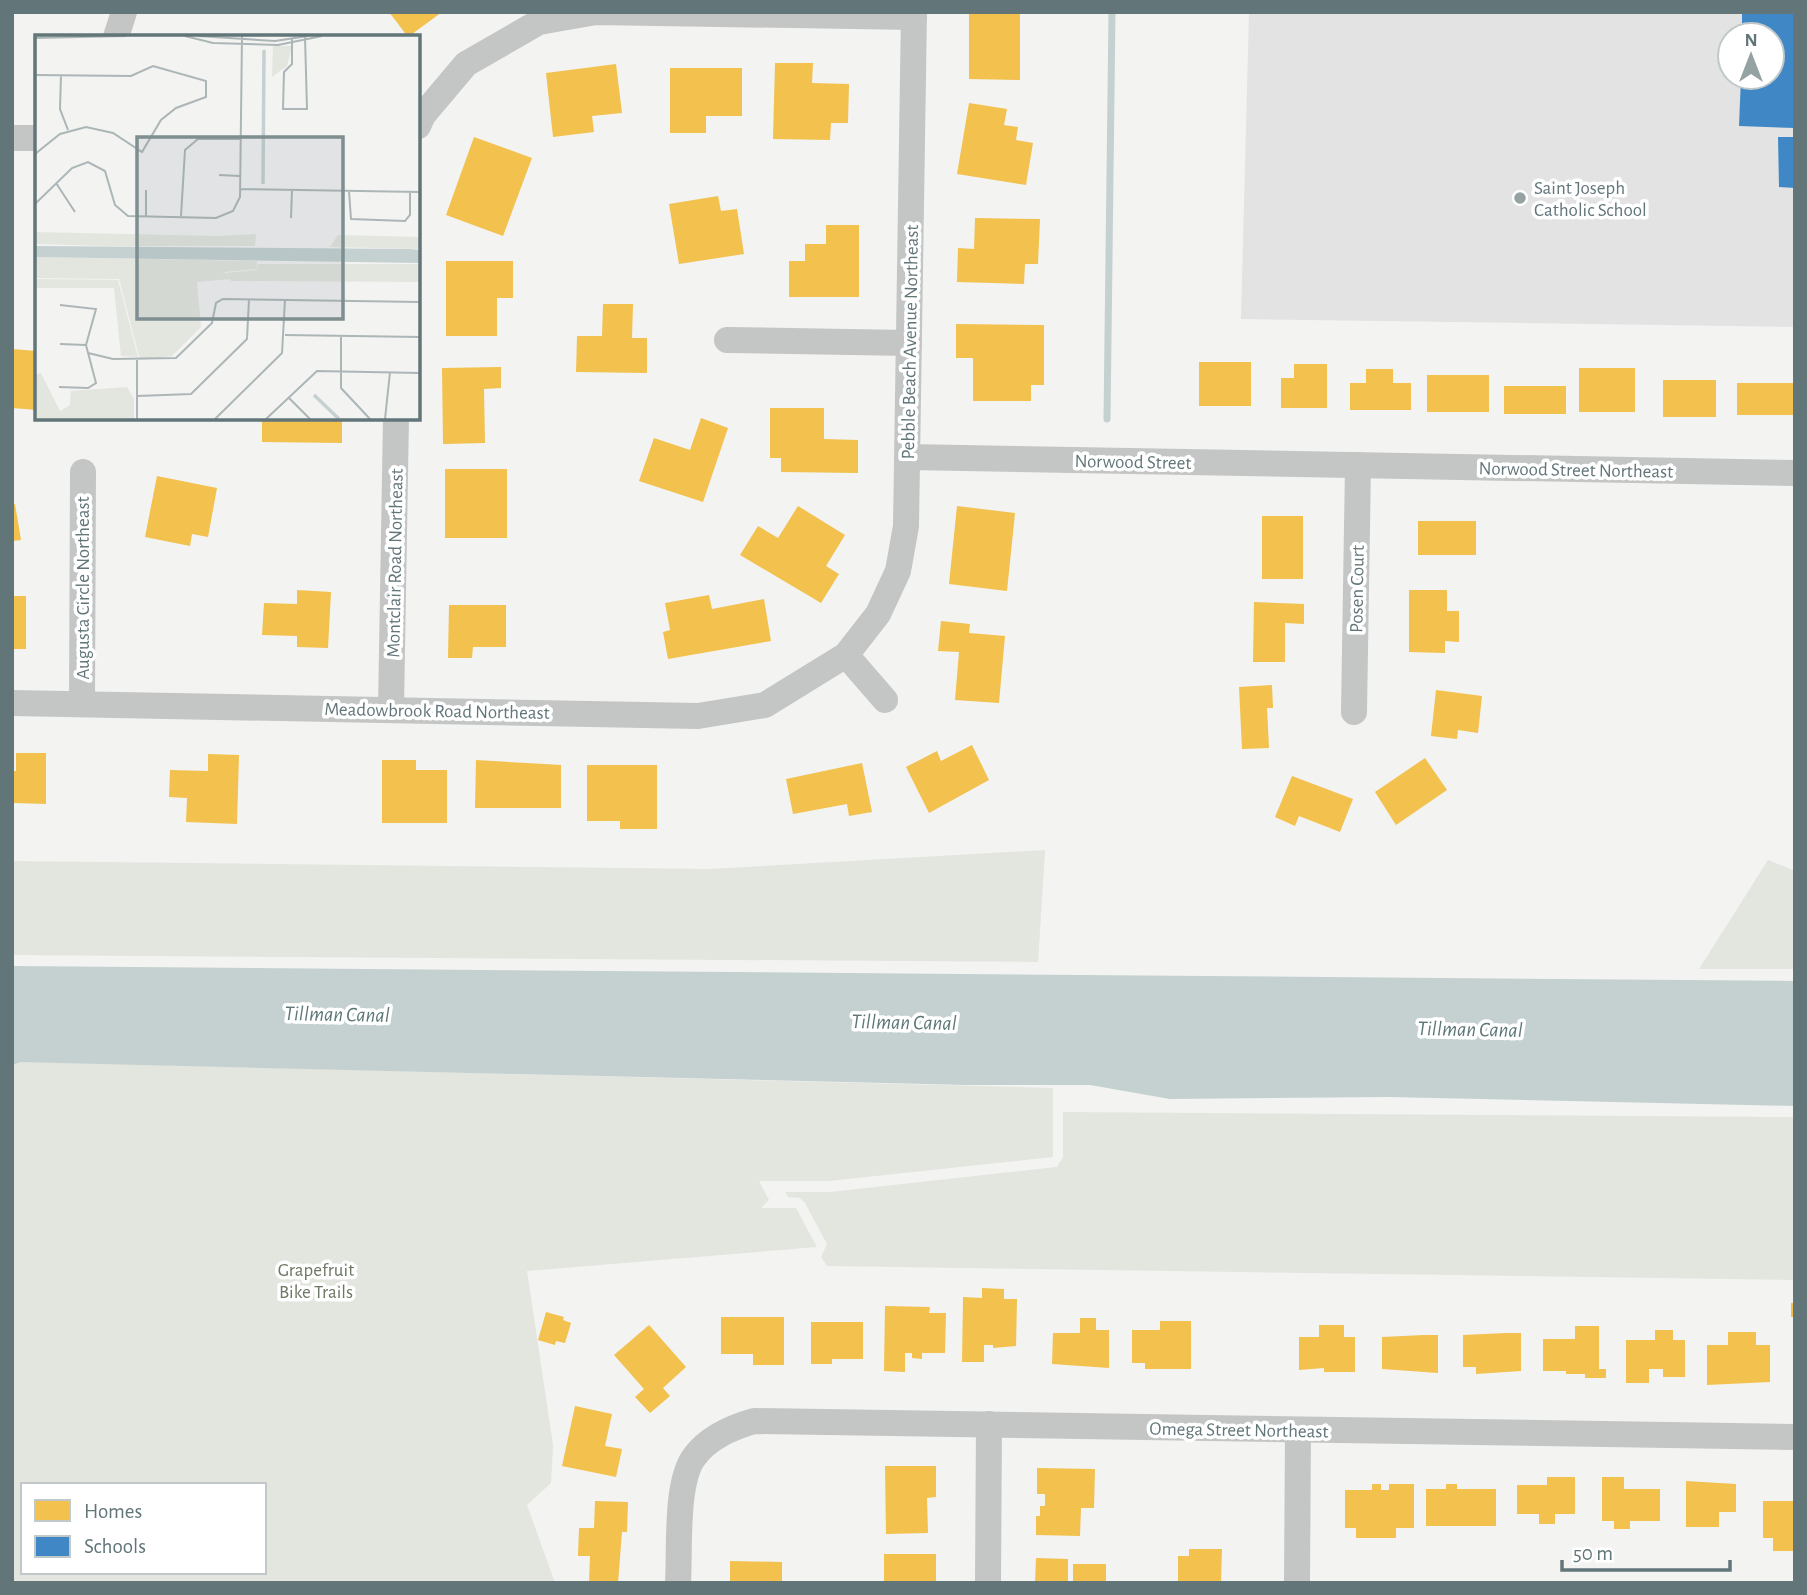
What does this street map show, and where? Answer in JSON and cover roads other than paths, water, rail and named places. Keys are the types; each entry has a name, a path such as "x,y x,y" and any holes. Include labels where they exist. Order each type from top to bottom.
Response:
{"street":[{"path":"117,35 124,12"},
{"path":"420,122 466,64 539,22 596,12 914,15"},
{"name":"Pebble Beach Avenue Northeast","path":"846,655 878,614 898,571 906,526 914,15"},
{"path":"12,138 35,138"},
{"path":"727,340 909,343"},
{"name":"Montclair Road Northeast","path":"391,709 396,420"},
{"name":"Norwood Street","path":"908,457 1358,465"},
{"name":"Norwood Street Northeast","path":"1358,465 1795,473"},
{"name":"Posen Court","path":"1354,712 1358,465"},
{"name":"Augusta Circle Northeast","path":"82,705 83,472"},
{"path":"846,655 885,700"},
{"name":"Meadowbrook Road Northeast","path":"12,703 698,716 765,705 846,655"},
{"name":"Omega Street Northeast","path":"678,1583 683,1484 694,1456 730,1428 754,1421 1795,1437"},
{"path":"988,1583 989,1424"},
{"path":"1297,1583 1298,1430"}],"water":[{"name":"Tillman Canal","path":"12,966 1795,981 1795,1106 1389,1097 1170,1099 1090,1085 966,1085 21,1062 12,1065"}],"waterway":[{"path":"1107,419 1112,12"}],"place":[{"name":"Saint Joseph Catholic School","path":"1520,198"}],"park label":[{"name":"Grapefruit Bike Trails","path":"316,1280"}]}
